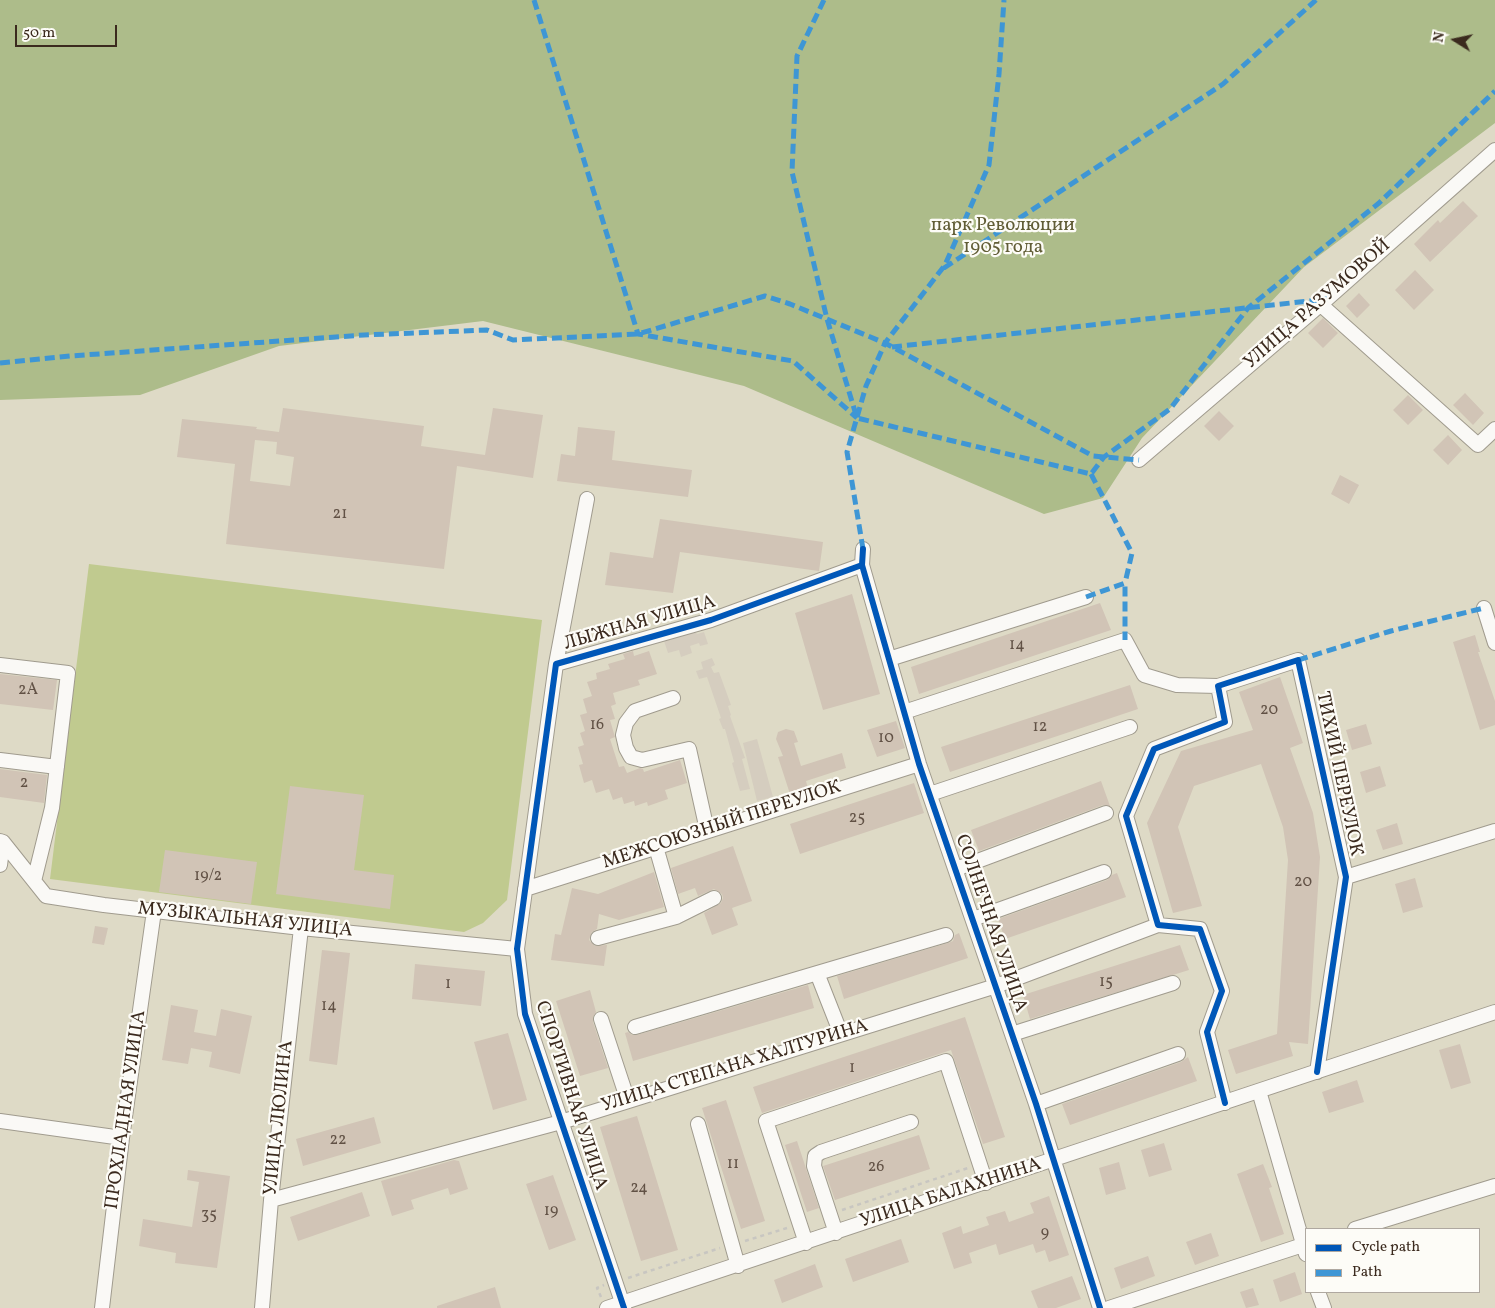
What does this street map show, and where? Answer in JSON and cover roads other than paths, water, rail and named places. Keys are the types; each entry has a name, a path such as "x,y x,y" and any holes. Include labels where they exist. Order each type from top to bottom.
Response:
{"street":[{"name":"УЛИЦА РАЗУМОВОЙ","path":"1139,460 1495,150"},
{"path":"1320,304 1478,445 1495,429"},
{"path":"556,664 587,499"},
{"name":"СОЛНЕЧНАЯ УЛИЦА","path":"864,548 862,565 919,764 1036,1104 1100,1308"},
{"name":"ЛЫЖНАЯ УЛИЦА","path":"525,889 556,664 711,620 862,565"},
{"path":"889,659 1086,596"},
{"path":"1484,608 1495,643"},
{"path":"904,712 1125,640 1144,675 1177,685 1218,686 1225,722 1154,749 1126,816 1158,926 1200,929 1222,991 1208,1032 1225,1103"},
{"name":"ТИХИЙ ПЕРЕУЛОК","path":"1218,686 1298,660 1346,877 1317,1072"},
{"path":"0,665 68,674 52,808 34,882"},
{"path":"673,698 635,711 626,723 623,735 626,748 631,757 642,760 689,749 707,830"},
{"path":"930,794 1130,727"},
{"path":"0,760 57,767"},
{"name":"МЕЖСОЮЗНЫЙ ПЕРЕУЛОК","path":"525,889 919,764"},
{"path":"956,869 1106,813"},
{"path":"1346,877 1495,831"},
{"path":"0,865 2,842"},
{"name":"МУЗЫКАЛЬНАЯ УЛИЦА","path":"2,842 46,896 301,928 517,950"},
{"path":"656,847 676,917"},
{"path":"973,919 1104,872"},
{"name":"СПОРТИВНАЯ УЛИЦА","path":"525,889 517,950 525,1014 623,1306"},
{"path":"598,938 676,917 714,898"},
{"name":"ПРОХЛАДНАЯ УЛИЦА","path":"102,1308 122,1138 154,911"},
{"name":"УЛИЦА СТЕПАНА ХАЛТУРИНА","path":"271,1200 561,1122 996,986 1158,926"},
{"name":"УЛИЦА ЛЮЛИНА","path":"262,1308 271,1200 301,928"},
{"path":"635,1027 946,935"},
{"path":"817,973 841,1034"},
{"path":"1012,1034 1173,983"},
{"name":"УЛИЦА БАЛАХНИНА","path":"604,1305 623,1306 1495,1012"},
{"path":"601,1019 628,1101"},
{"path":"1036,1104 1178,1054"},
{"path":"806,1243 766,1121 946,1061 986,1183"},
{"path":"1109,1308 1305,1248 1259,1092"},
{"path":"0,1120 122,1138"},
{"path":"836,1233 814,1166 815,1156 821,1152 911,1122"},
{"path":"698,1124 738,1266"},
{"path":"1358,1228 1495,1186"},
{"path":"1318,1293 1324,1308"}],"park label":[{"name":"парк Революции 1905 года","path":"1003,238"}]}
